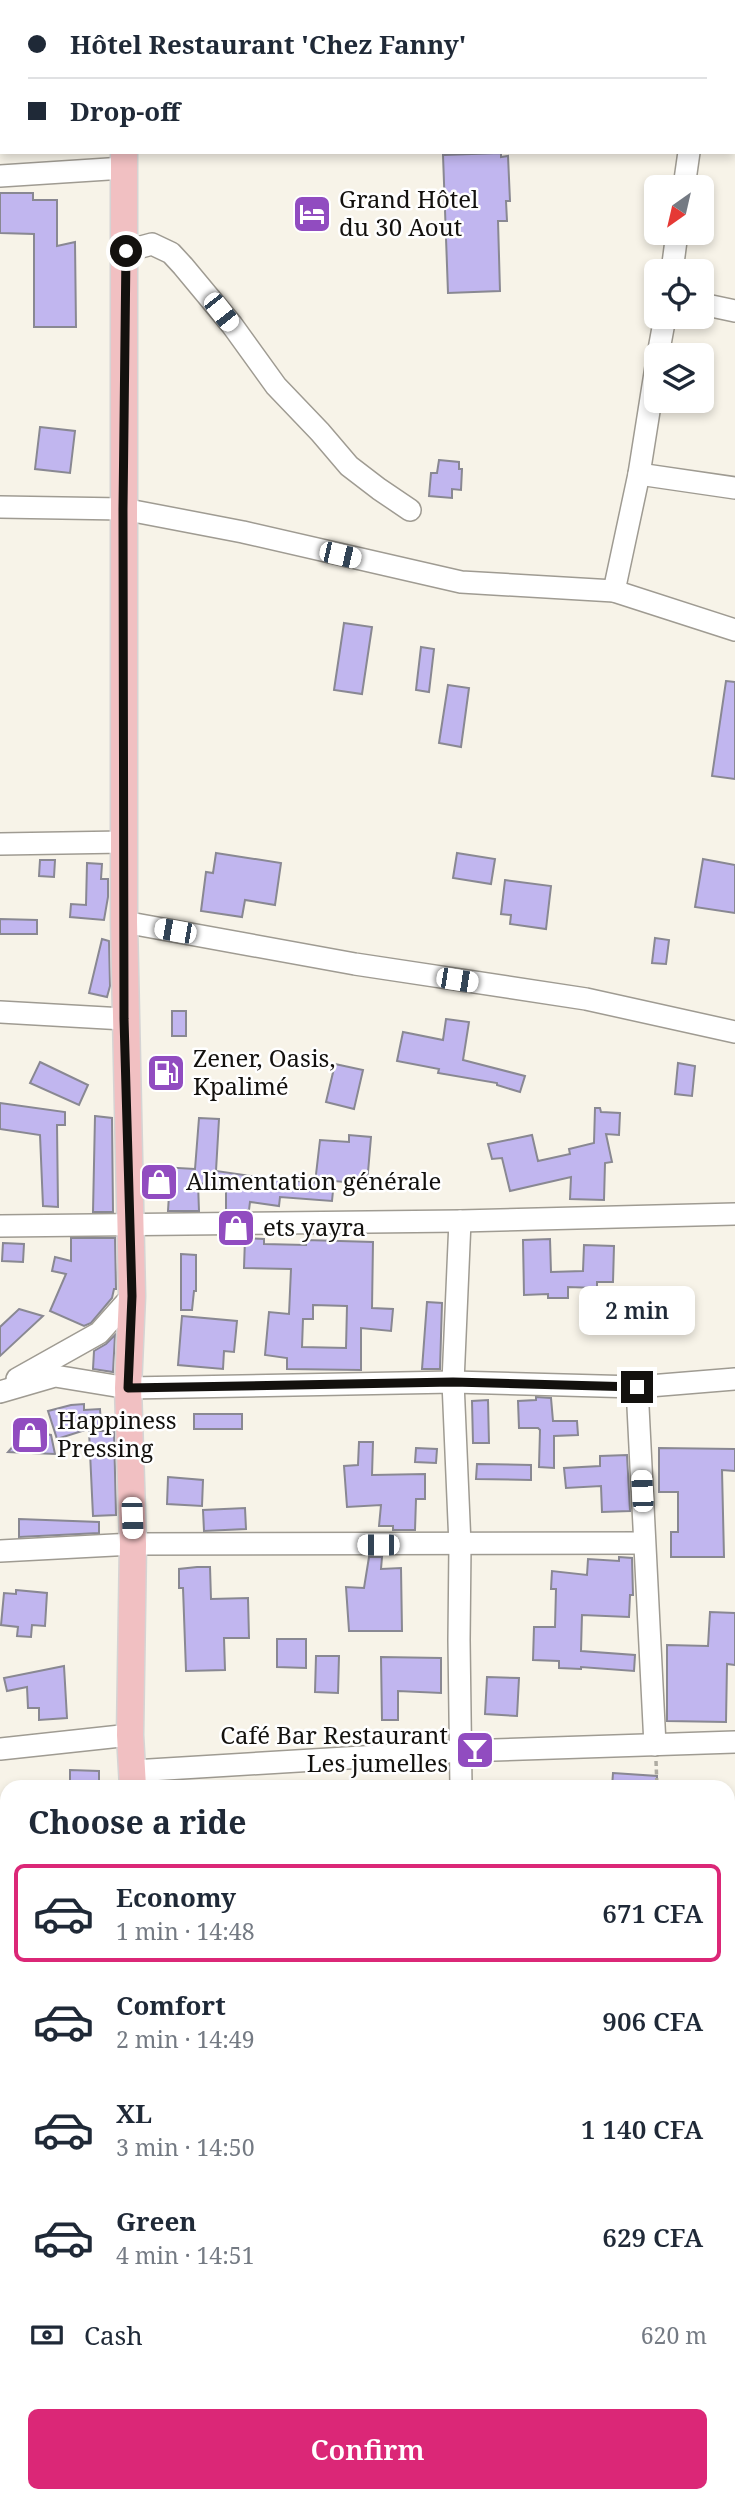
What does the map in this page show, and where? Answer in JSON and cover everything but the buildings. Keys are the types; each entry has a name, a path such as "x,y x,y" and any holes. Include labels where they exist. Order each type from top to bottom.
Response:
{"main road":[{"path":"124,160 124,1019 132,1296 128,1388 133,1544 130,1735 133,1779"}],"street":[{"path":"686,175 689,154"},
{"path":"0,176 124,160"},
{"path":"126,251 152,244 171,253 221,312 276,386 349,466 410,510"},
{"path":"714,307 735,311"},
{"path":"614,591 639,474 649,413"},
{"path":"639,474 735,488"},
{"path":"0,507 123,509 461,582 614,591 735,629"},
{"path":"0,844 124,842"},
{"path":"124,922 355,964 586,999 735,1032"},
{"path":"0,1012 124,1019"},
{"path":"0,1226 460,1221 735,1214"},
{"path":"460,1221 453,1382 460,1545 461,1780"},
{"path":"0,1390 99,1333 132,1296"},
{"path":"0,1390 55,1376 128,1388 453,1382 637,1387 735,1379"},
{"path":"637,1387 655,1745"},
{"path":"0,1551 133,1544 645,1543"},
{"path":"0,1749 130,1735"},
{"path":"133,1779 461,1751 735,1742"}],"path":[{"path":"655,1745 657,1780"}],"place":[{"name":"Grand Hôtel du 30 Aout","path":"312,214"},
{"name":"Zener, Oasis, Kpalimé","path":"166,1073"},
{"name":"Alimentation générale","path":"159,1182"},
{"name":"ets yayra","path":"236,1228"},
{"name":"Happiness Pressing","path":"30,1435"},
{"name":"Café Bar Restaurant Les jumelles","path":"475,1750"}],"route":[{"path":"126,251 123,509 124,1019 132,1296 128,1388 453,1382 637,1387"}]}
